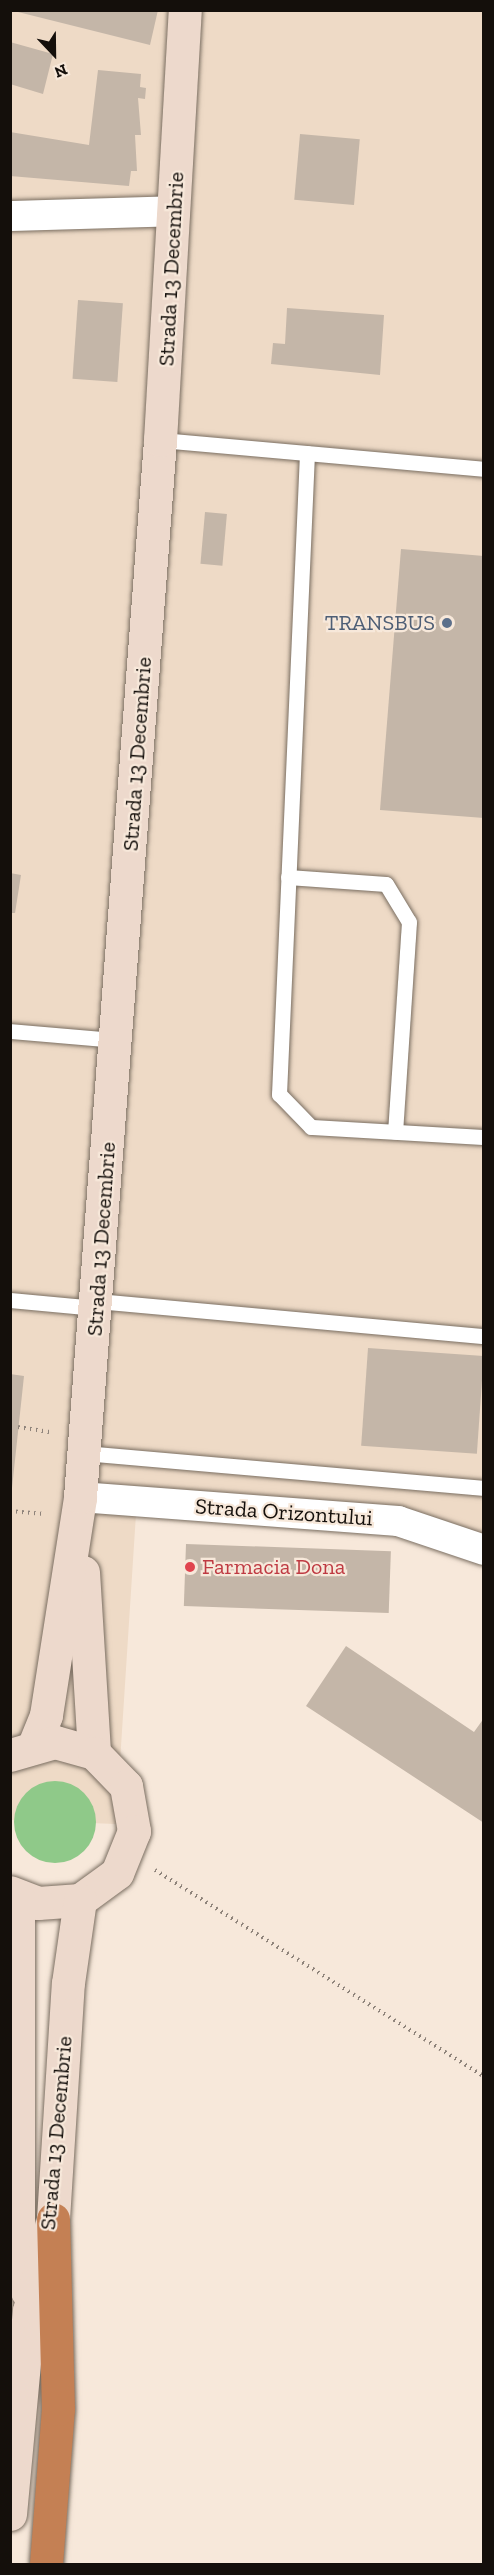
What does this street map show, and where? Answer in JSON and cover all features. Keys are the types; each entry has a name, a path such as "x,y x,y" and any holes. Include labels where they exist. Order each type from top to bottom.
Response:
{"highway":[{"path":"46,2565 58,2409 52,2219"}],"main road":[{"name":"Strada 13 Decembrie","path":"94,1753 80,1497 73,1444 97,1304 160,440 175,211 184,10"},
{"name":"Strada 13 Decembrie","path":"22,1750 46,1715 80,1497"},
{"path":"14,1894 59,1904 80,1900 100,1889 129,1854 135,1831 126,1786 94,1753 65,1744 22,1750"},
{"name":"Strada 13 Decembrie","path":"14,1894 14,2232 29,2311"},
{"name":"Strada 13 Decembrie","path":"29,2311 52,2219 68,1983 80,1900"},
{"path":"10,2514 29,2311"}],"street":[{"path":"10,216 175,211"},
{"name":"Strada Orizontului","path":"80,1497 398,1521 483,1550"}],"lane":[{"path":"160,440 483,469"},
{"path":"307,453 279,1094 311,1127 483,1137"},
{"path":"288,877 386,884 409,922 395,1132"},
{"path":"10,1031 115,1040"},
{"path":"10,1299 483,1336"},
{"path":"73,1444 483,1488"}],"path":[{"path":"18,1427 73,1444"},
{"path":"10,1511 53,1515"},
{"path":"129,1854 483,2076"}],"shaded area":[{"path":"11,11 483,11 483,1563 385,1533 136,1514 116,1824 11,1820"}],"green space":[{"path":"55,1781 71,1784 84,1793 93,1806 96,1822 93,1838 84,1851 71,1860 55,1863 39,1860 26,1851 17,1838 14,1822 17,1806 26,1793 39,1784"}],"building":[{"path":"10,10 158,10 150,45"},
{"path":"10,42 53,54 43,94 10,84"},
{"path":"98,70 141,74 140,87 146,88 145,99 138,98 141,135 135,135 137,171 131,171 129,186 10,176 10,132 89,145"},
{"path":"300,134 360,139 354,205 294,200"},
{"path":"78,300 123,303 117,382 72,379"},
{"path":"287,308 384,315 380,375 271,364 273,343 285,344"},
{"path":"205,512 227,514 222,566 200,564"},
{"path":"401,549 484,556 484,818 380,810"},
{"path":"10,873 21,875 15,913 10,913"},
{"path":"368,1348 484,1356 477,1454 361,1446"},
{"path":"10,1374 24,1376 12,1488 10,1488"},
{"path":"186,1544 391,1551 389,1613 184,1606"},
{"path":"346,1646 474,1732 484,1718 484,1823 306,1706"}],"place":[{"name":"TRANSBUS","path":"447,623"},
{"name":"Farmacia Dona","path":"190,1567"}]}
